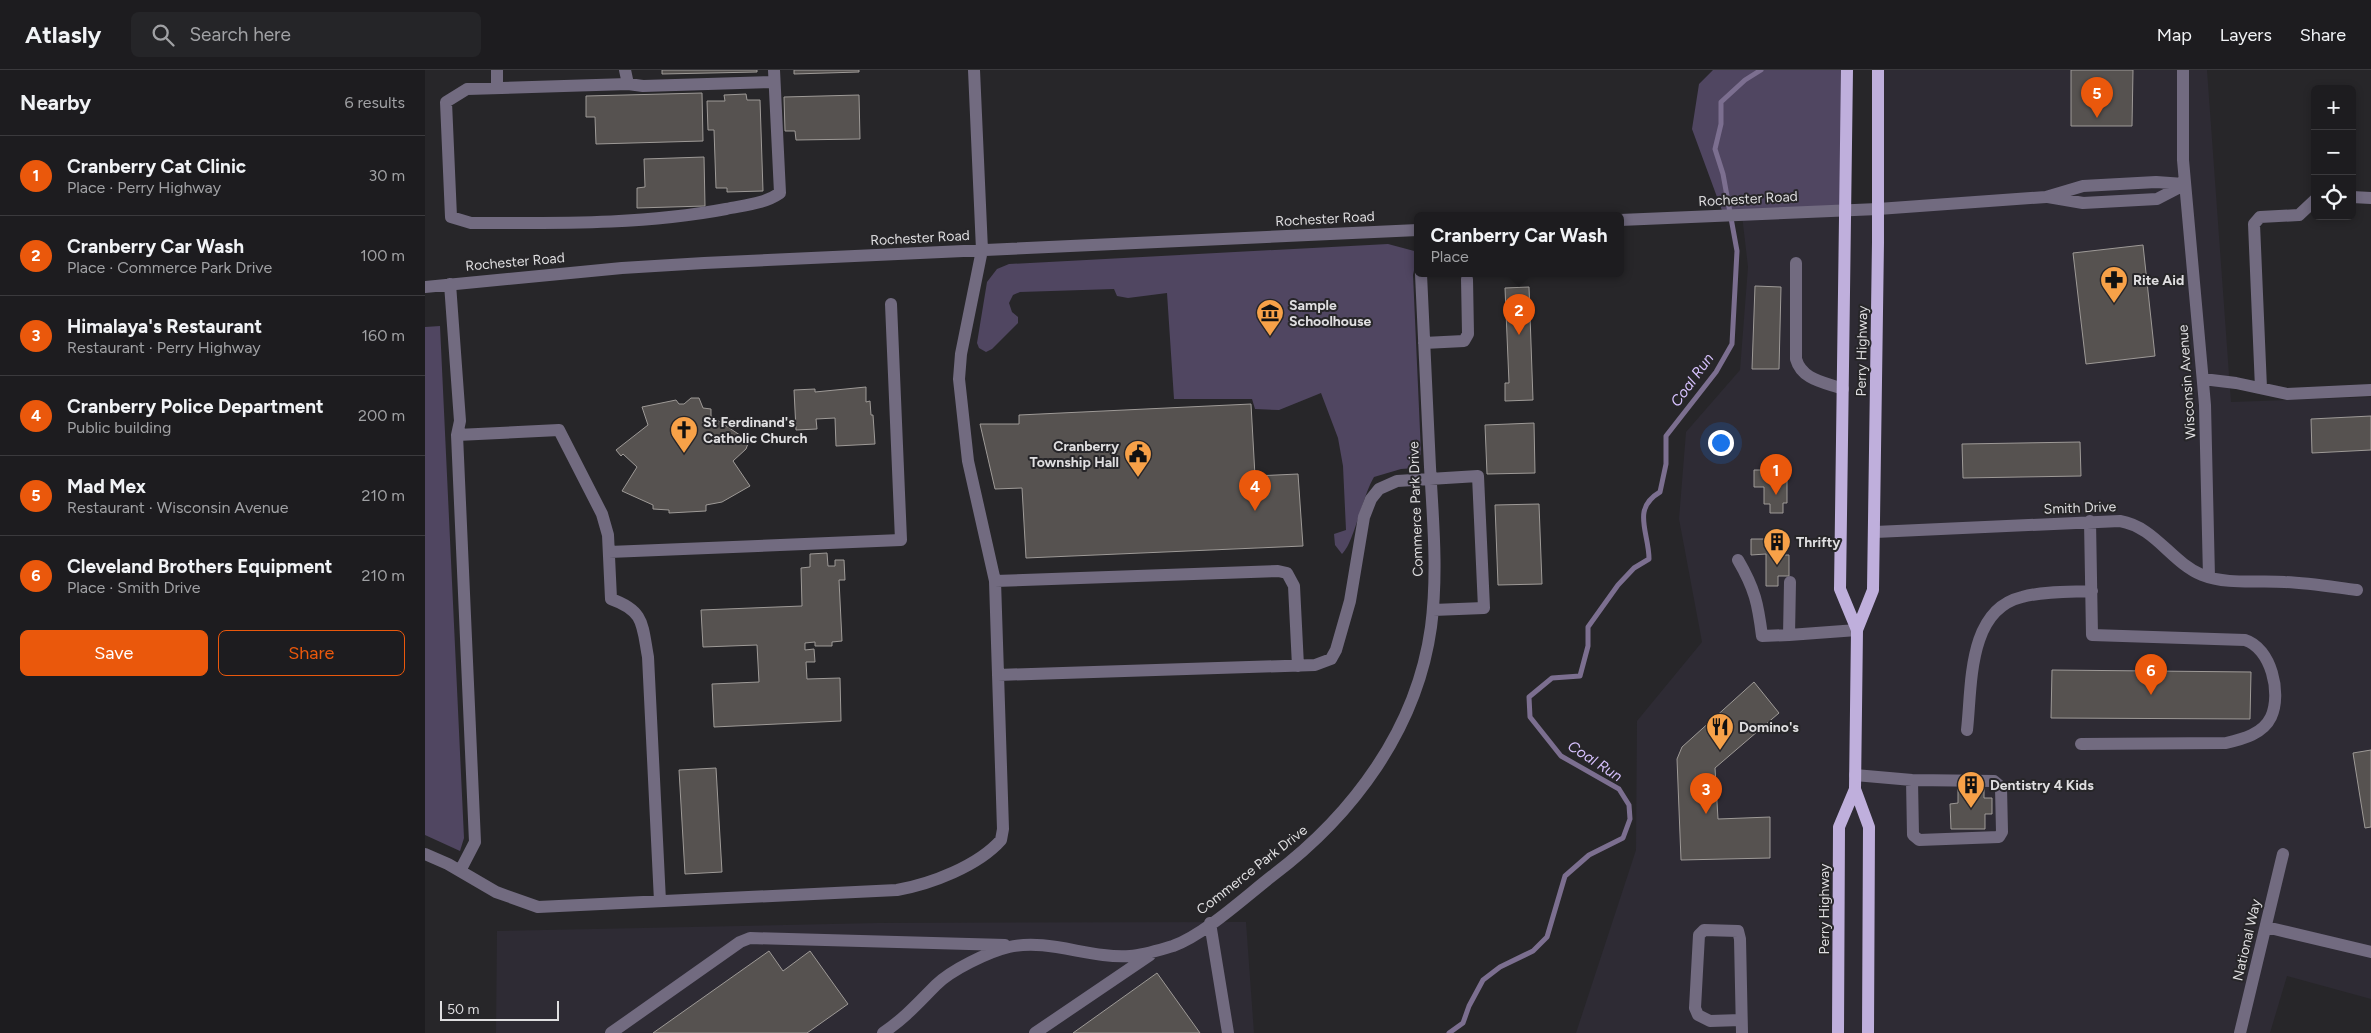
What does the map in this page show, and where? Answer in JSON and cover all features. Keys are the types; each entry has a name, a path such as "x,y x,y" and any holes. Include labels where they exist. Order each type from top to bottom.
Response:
{"main road":[{"name":"Perry Highway","path":"1847,70 1840,589 1857,630"},
{"name":"Perry Highway","path":"1868,1033 1869,827 1855,789 1855,776 1857,630 1873,590 1875,532 1878,70"},
{"name":"Perry Highway","path":"1838,1033 1839,827 1855,789"}],"street":[{"path":"497,70 497,87"},
{"path":"625,70 628,84"},
{"path":"425,854 496,892 538,907 897,890 919,886 939,879 982,856 1001,840 1003,829 995,581 968,461 959,379 961,354 982,250 974,70"},
{"name":"Wisconsin Avenue","path":"2183,70 2184,184 2207,434 2209,577"},
{"path":"774,76 780,193 768,201 691,216 613,223 471,224 451,217 446,102 467,89 497,87 628,84 643,86 774,76"},
{"path":"1878,209 2046,197 2083,204 2157,199 2184,184"},
{"path":"2356,197 2371,198"},
{"path":"2261,388 2254,224 2260,217 2299,214 2311,204"},
{"name":"Rochester Road","path":"1624,220 1878,209"},
{"name":"Rochester Road","path":"425,287 622,268 1414,230"},
{"path":"1796,263 1796,359 1798,368 1808,377 1843,389"},
{"name":"Commerce Park Drive","path":"883,1033 908,1015 937,983 992,952 1011,947 1035,945 1129,956 1155,952 1179,943 1210,923 1290,863 1325,831 1373,773 1406,716 1425,658 1433,610 1434,559 1421,277"},
{"path":"1424,343 1464,341 1468,334 1467,279"},
{"path":"450,284 460,421 457,435 475,842 460,872"},
{"path":"609,552 901,540 891,304"},
{"path":"2203,379 2287,394 2371,390"},
{"path":"457,435 559,430 602,514 609,535 611,599 626,604 641,618 648,657 660,901"},
{"path":"998,675 1298,666 1324,662 1331,659 1337,650 1351,601 1365,518 1371,499 1379,489 1397,481 1478,476 1484,608 1433,610"},
{"path":"2081,744 2226,743 2254,734 2271,717 2274,707 2270,669 2261,650 2254,642 2245,640 2093,635 2091,521"},
{"name":"Smith Drive","path":"1875,532 2120,521 2135,525 2150,534 2194,571 2209,577 2227,580 2286,582 2357,590"},
{"path":"1738,560 1752,584 1758,602 1762,636 1857,630"},
{"path":"995,581 1269,571 1287,573 1294,586 1298,666"},
{"path":"1789,635 1790,582"},
{"path":"1967,730 1977,643 1985,623 2000,608 2021,597 2092,591"},
{"path":"1855,776 1912,780 1994,781 2001,787 2002,832 1999,837 1919,840 1913,835 1912,780"},
{"name":"National Way","path":"2240,1033 2283,854"},
{"path":"1210,923 1228,1033"},
{"path":"2266,927 2371,952"},
{"path":"1704,930 1738,931 1740,938 1742,1027 1710,1021 1697,1014 1695,1008 1699,935 1704,930"},
{"path":"611,1033 740,942 749,938 1035,945"},
{"path":"1035,1033 1155,952"}],"shaded area":[{"path":"1713,70 1847,70 1845,210 1724,216 1692,129 1699,84"},
{"path":"1878,70 2207,70 2231,402 2371,397 2371,999 2287,976 2270,1033 1576,1033 1636,850 1637,721 1702,642 1679,519 1686,432 1740,370 1748,267 1742,215 1878,209"},
{"path":"1388,244 1414,251 1413,275 1421,453 1415,468 1401,469 1374,477 1350,540 1342,554 1335,545 1334,534 1346,530 1343,466 1338,438 1321,393 1279,410 1255,409 1252,399 1174,399 1167,293 1128,298 1117,296 1114,289 1020,292 1013,295 1009,303 1012,312 1018,317 1018,323 992,349 986,352 979,348 977,343 987,282 997,269 1009,264"},
{"path":"440,326 464,838 460,851 425,835 425,327"},
{"path":"1246,922 1254,1033 496,1033 497,931 877,923"}],"building":[{"path":"662,70 757,70 757,72 662,74"},
{"path":"794,70 859,70 859,72 794,74"},
{"path":"2071,70 2133,70 2132,126 2071,126"},
{"path":"702,93 703,141 596,144 595,117 586,117 586,96"},
{"path":"746,94 747,100 760,100 763,191 727,192 727,188 716,188 714,130 708,130 707,101 725,101 724,95"},
{"path":"859,95 860,139 796,140 795,131 785,131 784,97"},
{"path":"704,157 705,206 637,208 637,188 645,187 644,159"},
{"name":"Rite Aid","path":"2143,245 2155,356 2086,364 2073,253"},
{"path":"1755,286 1781,287 1779,369 1752,369"},
{"path":"1529,287 1533,400 1505,401 1505,383 1509,383 1505,288"},
{"path":"866,387 866,402 870,401 871,415 873,415 875,444 836,446 835,418 816,419 817,429 796,430 794,390 815,389 815,392"},
{"path":"691,398 699,398 703,408 711,409 711,416 749,441 746,449 733,461 750,486 722,502 706,505 706,511 669,513 669,510 653,509 653,505 622,491 637,467 623,454 621,456 616,450 648,425 642,407 676,400 679,404 684,404"},
{"path":"1251,404 1255,476 1298,474 1303,546 1026,558 1022,488 995,489 980,424 1019,424 1019,415"},
{"path":"2371,416 2371,450 2312,453 2311,419"},
{"path":"1534,423 1535,473 1487,474 1485,425"},
{"path":"2080,442 2081,476 1963,478 1962,444"},
{"path":"1754,470 1776,470 1776,478 1787,478 1787,503 1783,503 1783,513 1770,513 1770,504 1764,504 1764,487 1754,487"},
{"path":"1539,504 1542,584 1498,585 1495,505"},
{"name":"Thrifty","path":"1751,539 1785,539 1785,555 1789,555 1789,576 1778,576 1778,586 1766,586 1766,554 1751,555"},
{"path":"827,553 828,566 835,566 835,560 844,560 845,580 839,580 842,641 832,642 832,646 815,646 815,642 805,643 805,650 814,649 815,662 806,662 807,679 840,678 841,721 714,727 712,684 759,682 757,645 703,647 701,610 802,606 801,568 810,567 810,554"},
{"path":"2052,670 2251,672 2250,719 2051,718"},
{"path":"1754,682 1779,713 1715,768 1718,819 1770,817 1770,858 1681,860 1677,759 1682,747"},
{"path":"2371,750 2371,827 2365,828 2353,753"},
{"path":"716,768 722,872 685,874 679,770"},
{"name":"Dentistry 4 Kids","path":"1984,788 1984,798 1992,798 1992,814 1985,814 1985,829 1951,829 1950,804 1958,803 1958,789"},
{"path":"769,951 783,971 810,951 848,1004 807,1033 653,1033"},
{"path":"1157,973 1200,1033 1073,1033"}],"waterway":[{"name":"Coal Run","path":"1449,1033 1463,1023 1469,1006 1483,980 1500,967 1533,951 1547,937 1565,876 1589,855 1623,838 1630,819 1629,805 1619,789 1561,756 1530,717 1529,697 1552,678 1580,676 1588,646 1588,627 1618,585 1634,568 1649,559 1644,514 1646,506 1651,499 1660,492 1666,464 1666,436 1716,372 1732,344 1737,251 1723,174 1715,149 1721,124 1721,102 1745,80 1761,70"}],"place":[{"name":"Mad Mex","path":"2097,118"},
{"name":"Rite Aid","path":"2114,304"},
{"name":"Cranberry Car Wash","path":"1519,335"},
{"name":"Sample Schoolhouse","path":"1270,337"},
{"name":"St Ferdinand's Catholic Church","path":"684,454"},
{"name":"Cranberry Township Hall","path":"1138,478"},
{"name":"Cranberry Cat Clinic","path":"1776,495"},
{"name":"Cranberry Police Department","path":"1255,511"},
{"name":"Thrifty","path":"1777,566"},
{"name":"Cleveland Brothers Equipment","path":"2151,695"},
{"name":"Domino's","path":"1720,751"},
{"name":"Dentistry 4 Kids","path":"1971,809"},
{"name":"Himalaya's Restaurant","path":"1706,814"}]}
